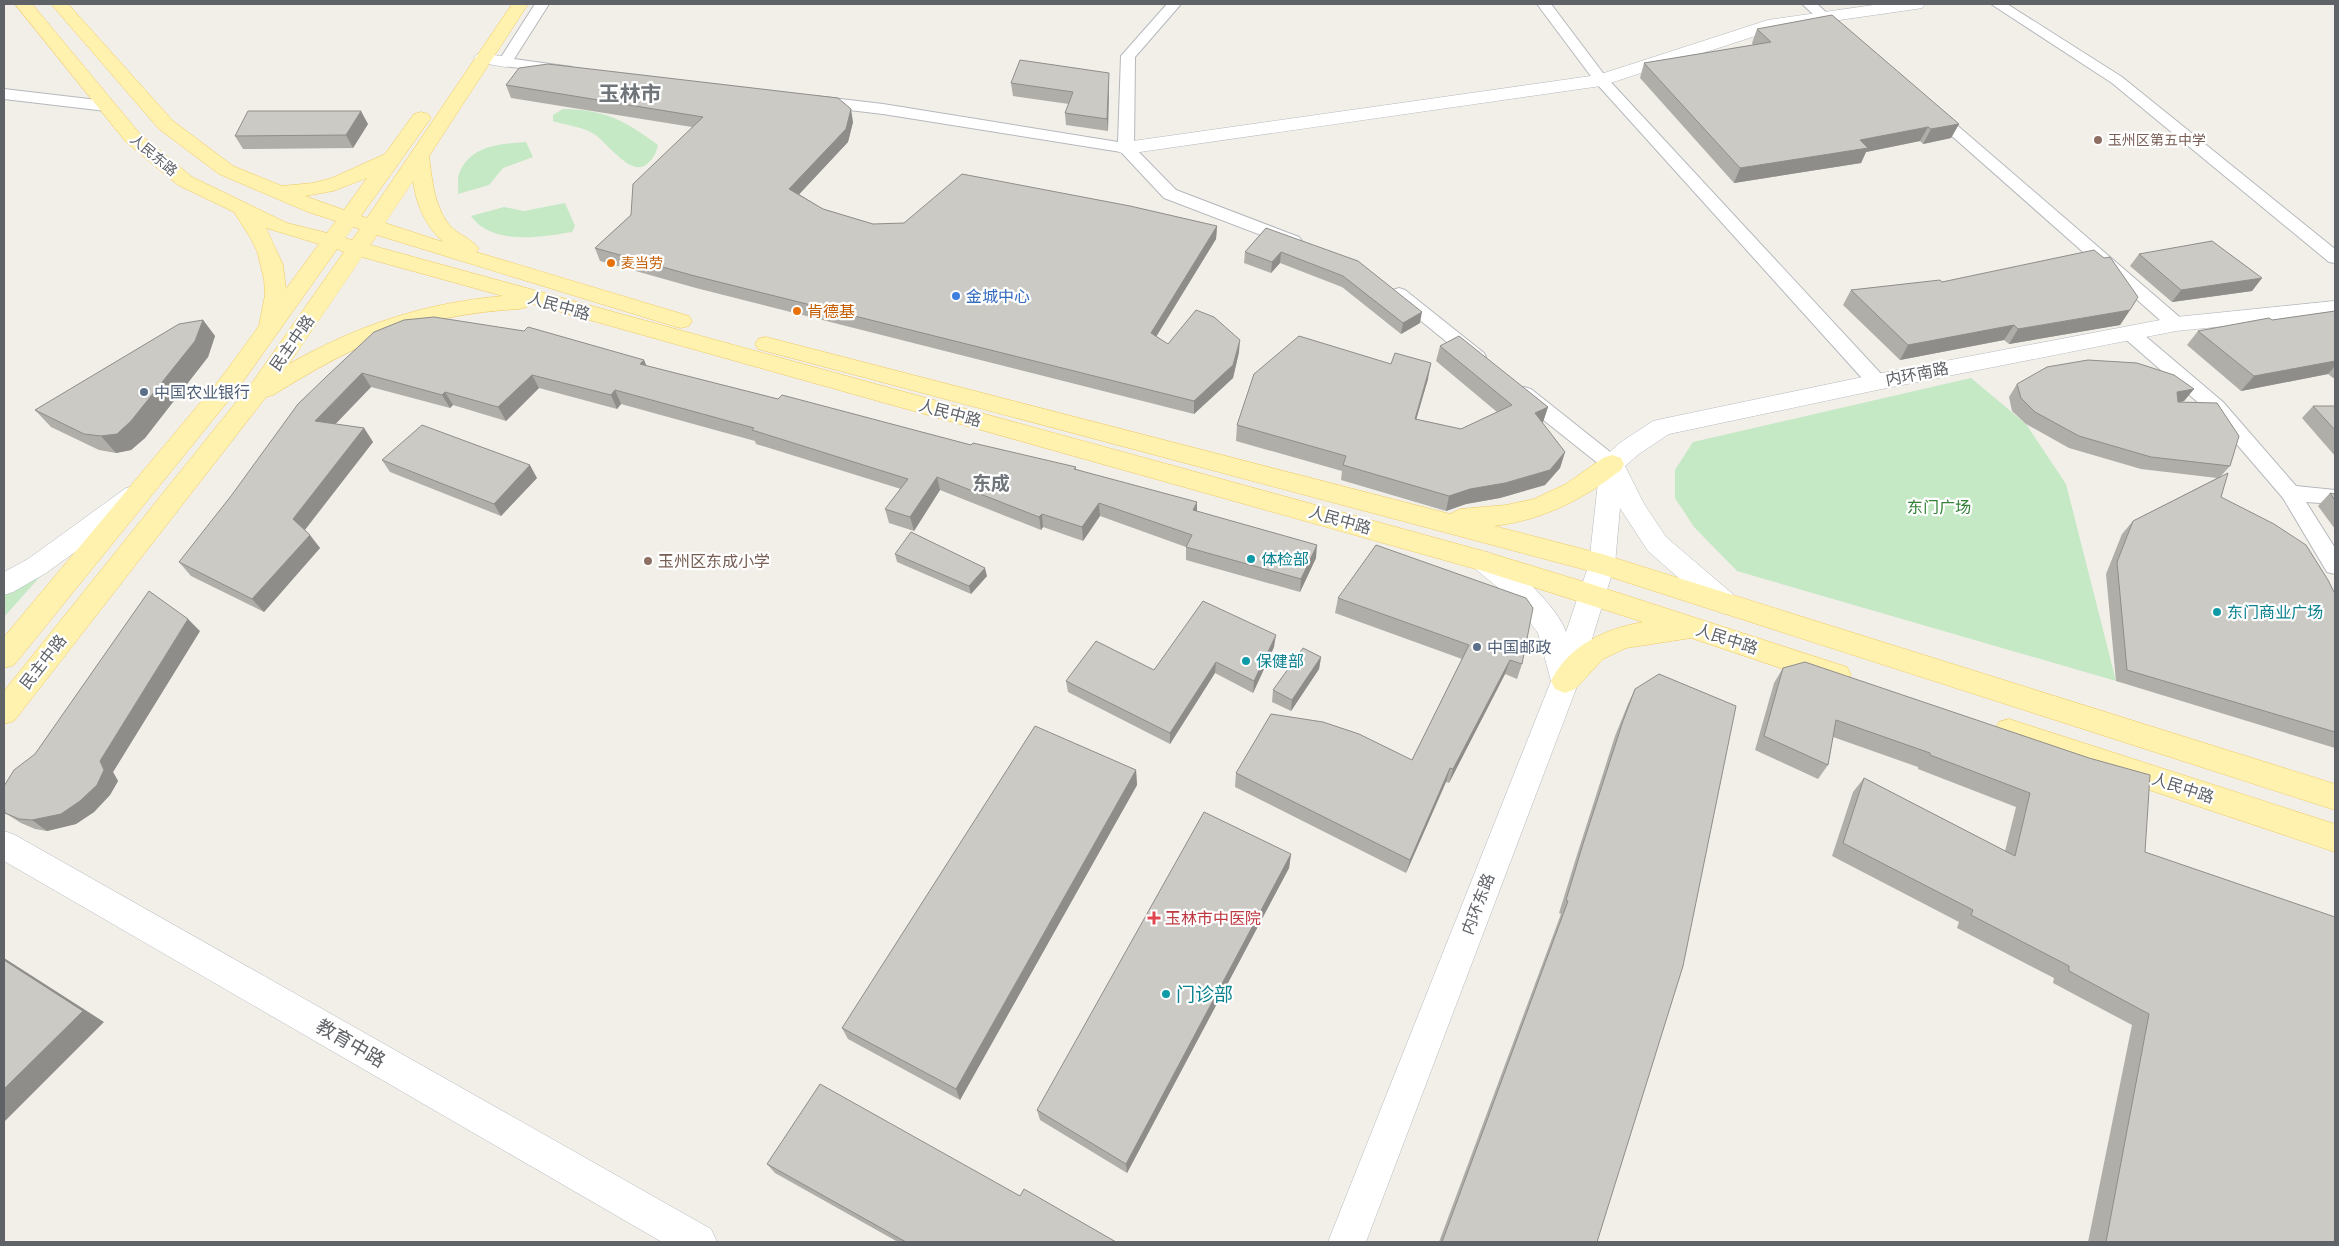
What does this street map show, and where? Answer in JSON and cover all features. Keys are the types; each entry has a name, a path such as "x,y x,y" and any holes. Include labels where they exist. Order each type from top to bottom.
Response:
{"main road":[{"name":"人民东路","path":"22,4 90,83 106,106 133,138 185,181 280,227 345,246"},
{"name":"人民东路","path":"59,4 166,125 226,170 274,192 361,222"},
{"name":"民主中路","path":"4,712 254,396 361,222 395,156 501,4"},
{"name":"民主中路","path":"361,222 419,155 494,60 520,4"},
{"path":"1126,148 1601,80 1774,24 1916,4"},
{"path":"419,155 425,199 441,228 457,243 501,267"},
{"path":"274,192 308,191 336,184 356,177 395,156"},
{"path":"240,208 258,229 271,257 275,289 275,312 268,330"},
{"name":"人民中路","path":"361,222 501,267 708,328 1602,564 2335,797"},
{"name":"民主中路","path":"4,657 229,384 268,330 345,246"},
{"name":"人民中路","path":"345,246 1483,561 1591,594 1860,682"},
{"path":"254,396 305,364 350,341 385,327 485,304 541,300"},
{"name":"内环南路","path":"1612,464 1630,448 1662,427 1877,382 2176,324 2335,308"},
{"path":"1434,520 1521,514 1557,502 1585,485 1612,464"},
{"path":"1602,564 1612,464"},
{"path":"1612,464 1633,508 1657,544 1725,603"},
{"path":"4,585 37,566 142,489"},
{"path":"1483,561 1522,592 1551,629 1565,680 1597,648 1634,634 1665,629 1699,629"},
{"name":"内环东路","path":"1347,1242 1565,680 1602,564"},
{"name":"人民中路","path":"1984,723 2335,838"},
{"name":"教育中路","path":"4,845 698,1242"}],"street":[{"path":"494,60 542,4"},
{"path":"1126,148 1128,56 1174,4"},
{"path":"1544,4 1601,80 1877,382"},
{"path":"1809,4 1854,43"},
{"path":"1998,4 2117,80 2335,258"},
{"path":"494,60 582,72"},
{"path":"4,94 106,106"},
{"path":"796,98 883,109 1126,148 1170,194 1307,246"},
{"path":"1921,102 2176,324"},
{"path":"1386,284 1487,365"},
{"path":"2130,333 2216,406 2290,493 2335,566"},
{"path":"1511,383 1612,464"},
{"path":"2290,493 2335,497"}],"green space":[{"path":"563,109 603,114 624,123 658,145 654,155 647,164 641,167 627,163 594,134 553,121 553,115"},
{"path":"526,142 533,157 503,168 489,185 458,194 459,174 470,157 496,145"},
{"path":"565,203 575,226 572,232 560,234 532,237 504,236 480,226 471,216 504,207 524,211"},
{"name":"东门广场","path":"1971,378 2026,424 2066,484 2116,681 1737,571 1694,527 1675,498 1675,470 1693,442"},
{"path":"45,571 4,617 4,593"}],"building":[{"path":"1832,15 1959,124 1931,129 1928,127 1860,140 1868,148 1740,168 1644,63 1771,42 1757,29"},
{"path":"1020,60 1109,73 1107,119 1065,113 1073,92 1011,83"},
{"name":"金城中心","path":"548,64 838,98 851,109 846,129 789,189 823,209 873,224 904,223 962,174 1130,206 1217,226 1151,333 1168,344 1196,310 1214,317 1240,340 1233,365 1194,401 691,275 595,248 631,215 633,184 703,117 506,85 519,68"},
{"path":"248,111 361,111 346,135 235,136"},
{"path":"1266,228 1358,261 1422,312 1403,323 1343,276 1281,252 1272,262 1245,252"},
{"path":"2212,241 2262,278 2181,290 2139,254"},
{"path":"2094,250 2104,258 2110,257 2138,297 2130,310 2018,329 2014,325 1908,345 1851,290 1940,280 1942,282"},
{"path":"2335,311 2335,361 2254,376 2198,331 2269,318 2272,320"},
{"path":"434,317 524,331 528,327 644,360 640,364 778,399 782,395 971,445 973,443 1076,467 1074,469 1197,502 1193,510 1317,545 1301,579 1186,547 1192,535 1099,503 1082,527 1042,514 1039,517 937,477 910,517 885,509 908,479 752,430 754,428 615,390 611,395 532,375 498,407 445,392 442,395 362,373 315,421 364,428 293,519 310,535 252,599 179,562 231,496 298,404 327,376 374,332 404,320"},
{"path":"203,320 195,341 131,421 117,434 101,436 84,434 35,410 179,324"},
{"path":"1299,336 1391,364 1395,353 1431,363 1415,419 1461,429 1512,405 1440,346 1459,336 1548,407 1535,413 1565,452 1550,470 1505,483 1470,489 1449,496 1343,465 1346,456 1237,425 1254,374"},
{"path":"2088,360 2137,363 2174,375 2194,389 2177,392 2178,402 2217,403 2239,436 2230,466 2151,457 2079,436 2035,412 2021,398 2017,384 2047,367"},
{"path":"2313,406 2335,406 2335,430"},
{"path":"422,425 530,465 494,504 382,460"},
{"name":"东门商业广场","path":"2228,473 2221,497 2274,524 2306,545 2335,594 2335,732 2127,670 2117,562 2133,521"},
{"path":"911,532 985,568 969,586 895,554"},
{"path":"1376,545 1526,598 1533,608 1522,664 1510,660 1453,769 1450,768 1410,860 1236,773 1271,714 1323,722 1359,734 1412,760 1469,645 1338,598"},
{"path":"149,591 188,619 100,761 104,770 97,785 80,801 61,814 32,820 19,819 5,813 4,786 14,770 35,754"},
{"path":"1203,601 1276,635 1254,681 1216,662 1170,733 1066,681 1096,641 1154,670"},
{"path":"1303,648 1321,657 1292,700 1273,690"},
{"path":"1805,662 2089,758 2150,775 2145,852 2335,917 2335,1242 2106,1242 2149,1014 2069,971 2069,966 1971,915 1973,910 1843,843 1864,778 2015,856 2030,793 1930,755 1930,753 1836,720 1828,765 1764,736 1783,668"},
{"path":"1659,674 1736,706 1683,966 1597,1242 1442,1242 1568,901 1566,900 1583,844 1635,689"},
{"path":"1035,726 1136,770 956,1089 842,1028"},
{"name":"门诊部","path":"1204,812 1291,854 1126,1164 1037,1110"},
{"path":"4,960 83,1011 4,1089"},
{"path":"820,1084 1020,1196 1024,1189 1116,1242 906,1242 767,1164"}],"place":[{"name":"玉州区第五中学","path":"2098,140"},
{"name":"麦当劳","path":"611,263"},
{"name":"金城中心","path":"956,296"},
{"name":"肯德基","path":"797,311"},
{"name":"中国农业银行","path":"144,392"},
{"name":"体检部","path":"1251,559"},
{"name":"玉州区东成小学","path":"648,561"},
{"name":"东门商业广场","path":"2217,612"},
{"name":"中国邮政","path":"1477,647"},
{"name":"保健部","path":"1246,661"},
{"name":"玉林市中医院","path":"1154,918"},
{"name":"门诊部","path":"1166,994"}],"district":[{"name":"玉林市","path":"630,93"},
{"name":"东成","path":"991,483"}]}
